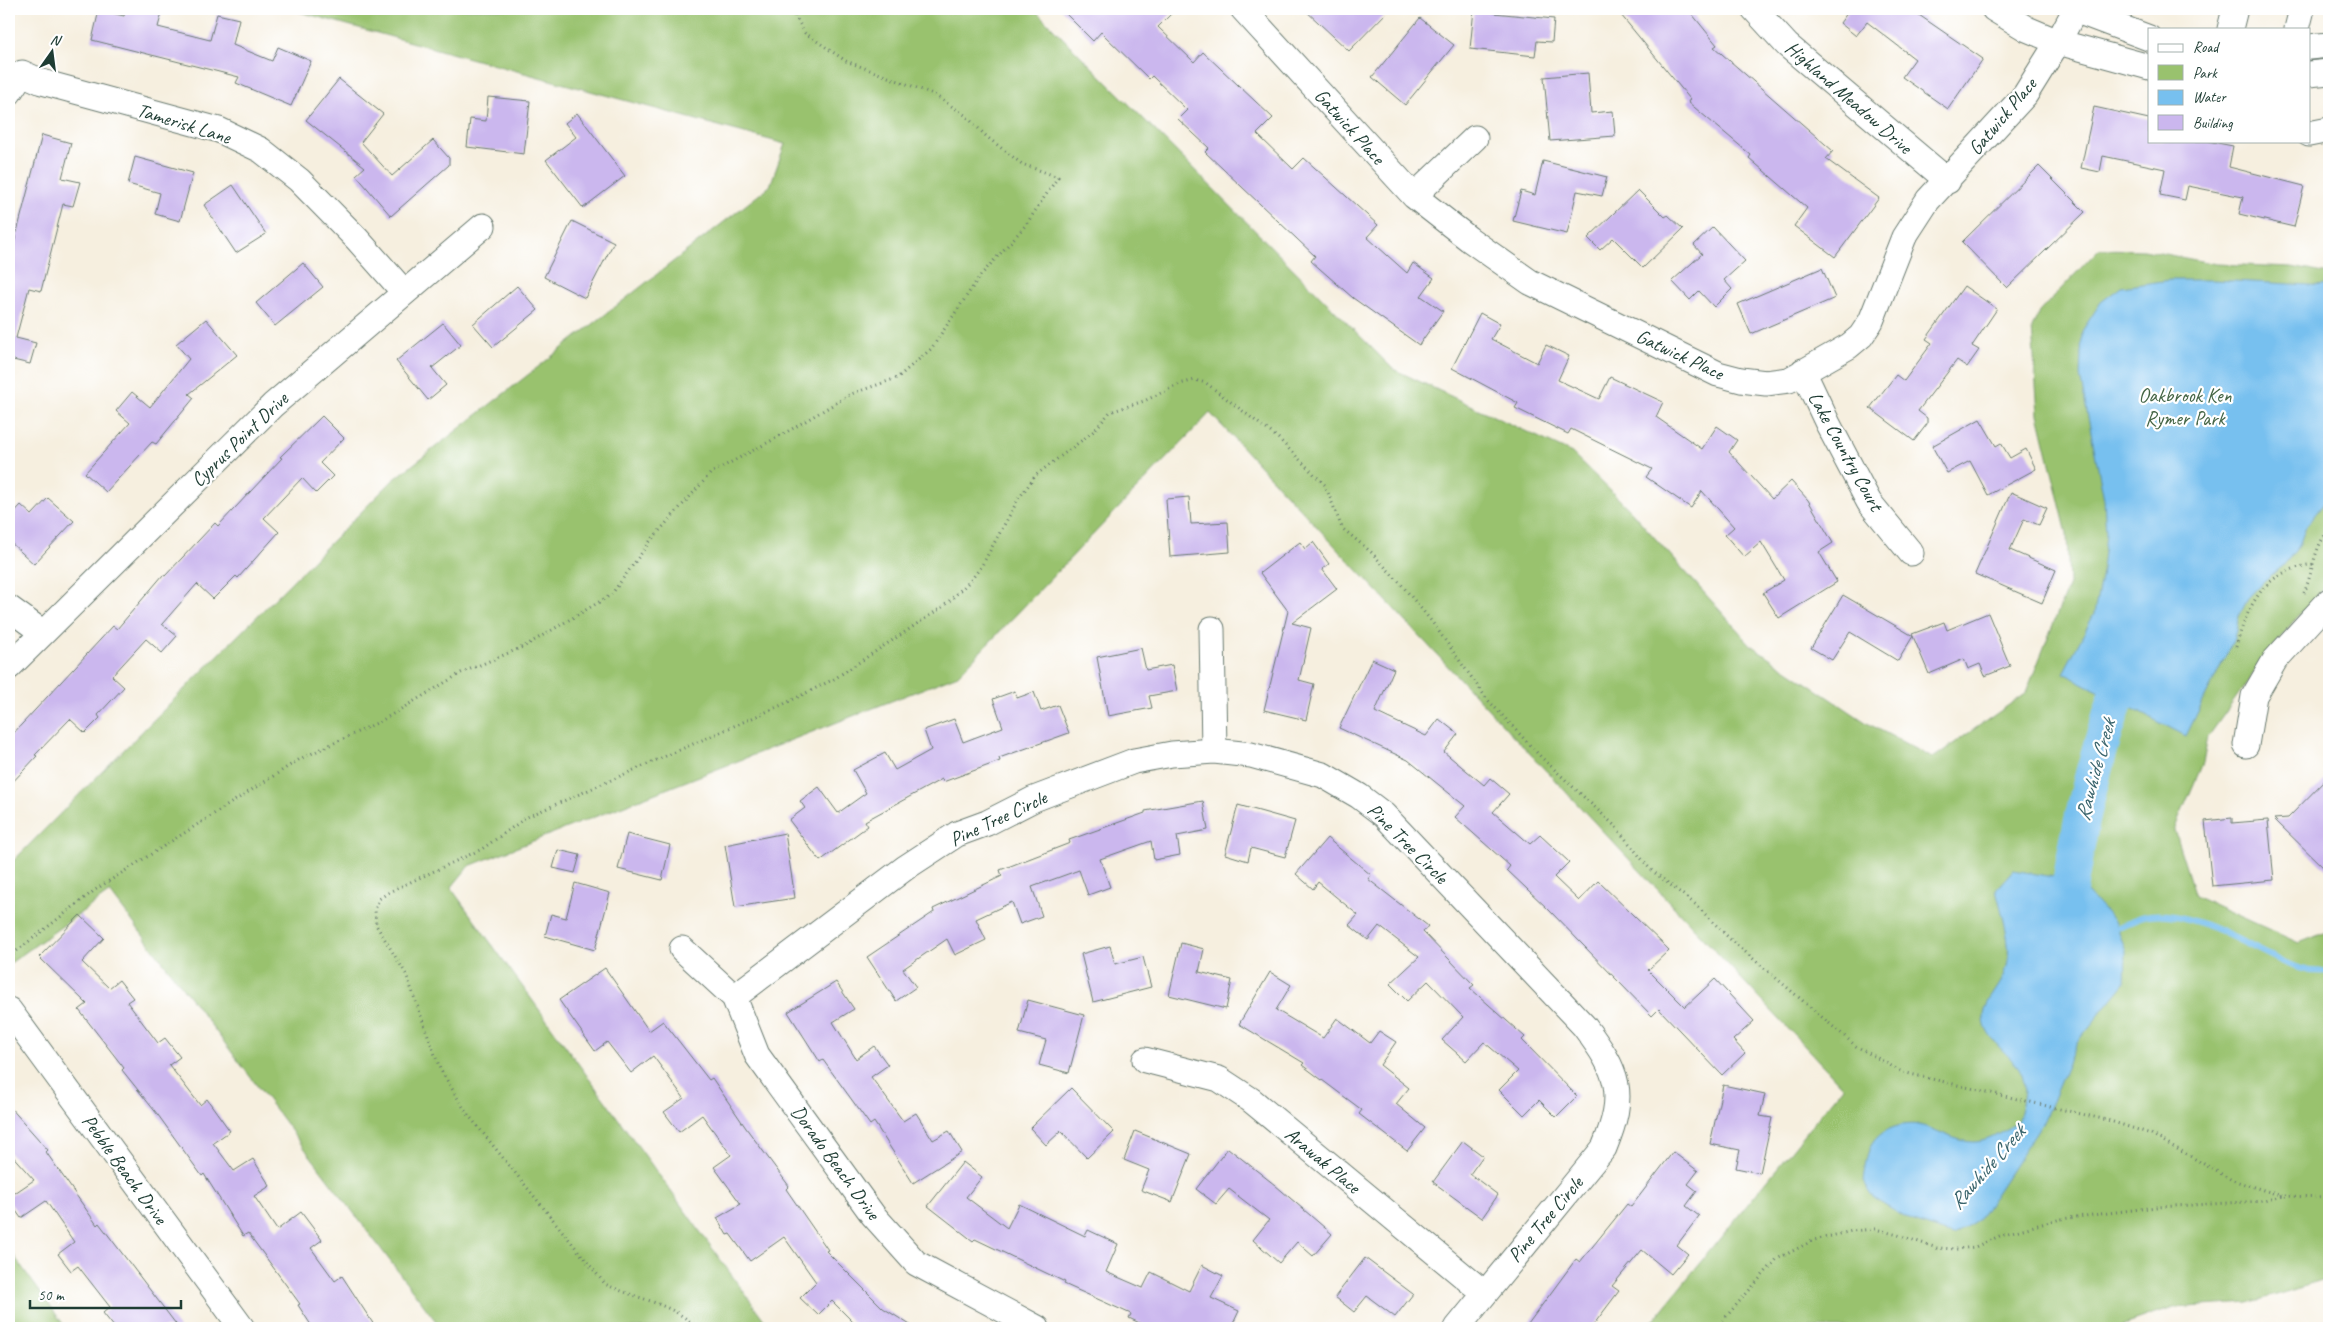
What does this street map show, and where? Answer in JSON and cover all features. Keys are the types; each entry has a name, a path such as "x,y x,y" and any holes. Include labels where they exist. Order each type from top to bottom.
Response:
{"street":[{"name":"Gatwick Place","path":"1243,9 1414,196 1476,245 1530,282 1718,374 1741,380 1766,383 1789,380 1849,346 1861,336 1871,321 1904,238 1928,200 1948,181 1990,130 2012,110 2058,42 2073,9"},
{"name":"Highland Meadow Drive","path":"1754,9 1787,45 1948,181"},
{"path":"1994,9 2027,29 2058,42 2148,67"},
{"path":"2073,9 2148,38"},
{"path":"2230,28 2235,9"},
{"path":"2297,28 2302,9"},
{"path":"2310,47 2329,45"},
{"path":"2310,74 2329,72"},
{"name":"Tamerisk Lane","path":"9,93 22,73 42,82 220,130 261,150 299,180 357,239 404,292"},
{"path":"2310,134 2329,130"},
{"path":"1414,196 1475,138"},
{"name":"Cyprus Point Drive","path":"9,667 42,632 273,404 483,226"},
{"name":"Lake Country Court","path":"1803,371 1870,502 1911,553"},
{"path":"2246,745 2254,696 2275,660 2329,600"},
{"path":"9,608 42,632"},
{"path":"1212,629 1214,751"},
{"name":"Pine Tree Circle","path":"734,997 905,868 957,834 987,823 1034,799 1134,761 1172,754 1214,751 1251,755 1323,775 1359,796 1378,810 1584,1026 1606,1056 1618,1095 1615,1122 1604,1148 1457,1328"},
{"name":"Dorado Beach Drive","path":"682,949 734,997 757,1054 873,1215 916,1263 1037,1328"},
{"name":"Pebble Beach Drive","path":"9,1010 242,1328"},
{"name":"Arawak Place","path":"1146,1060 1218,1079 1251,1100 1484,1293"}],"path":[{"path":"9,957 95,890 300,758 381,720 461,673 525,646 611,595 651,540 711,473 780,436 851,394 897,378 931,349 980,276 1025,226 1058,177 1022,164 987,138 964,115 933,94 846,61 805,33 790,9"},
{"path":"697,1328 691,1321 661,1304 627,1294 606,1284 466,1112 440,1069 406,974 389,950 376,925 375,910 379,899 391,891 482,849 527,817 775,708 842,674 944,606 970,581 981,567 1018,498 1036,475 1094,432 1110,412 1144,401 1180,384 1195,380 1206,382 1278,438 1325,484 1342,528 1371,552 1401,584 1432,622 1487,699 1541,757 1614,826 1650,870 1696,905 1730,939 1856,1046 1879,1061 1902,1072 2107,1120 2150,1134 2232,1180 2282,1196 2329,1197"},
{"path":"2303,595 2312,576 2321,538 2329,530"},
{"path":"2236,647 2243,621 2257,594 2273,578 2295,567 2314,564"},
{"path":"1716,1328 1777,1259 1814,1240 1852,1231 1875,1230 1898,1234 1937,1248 1957,1249 1975,1247 2012,1232 2061,1219 2156,1207 2264,1201 2282,1196"}],"green space":[{"name":"Oakbrook Ken Rymer Park","path":"289,9 1034,9 1393,369 1572,453 1629,509 1752,646 1867,723 1933,758 2026,693 2069,584 2067,534 2038,414 2032,328 2039,312 2099,249 2144,250 2216,264 2292,267 2329,274 2329,583 2293,622 2266,656 2208,737 2203,763 2174,830 2195,896 2299,943 2329,931 2329,1279 2249,1303 2172,1308 2115,1328 1647,1328 1843,1087 1210,413 958,675 469,866 451,888 770,1328 441,1328 110,892 9,964 9,865 392,481 770,186 785,144"},
{"path":"9,1249 66,1328 9,1328"}],"water":[{"path":"2170,280 2214,280 2329,286 2329,497 2306,526 2299,546 2283,566 2265,580 2249,597 2239,616 2234,639 2186,736 2063,673 2094,614 2101,578 2106,534 2104,499 2080,376 2082,331 2101,302 2121,287"},
{"path":"2013,870 2060,878 2084,889 2114,921 2126,950 2125,983 2077,1042 2044,1120 1979,1219 1952,1235 1911,1221 1876,1200 1863,1181 1865,1165 1869,1150 1878,1136 1889,1129 1901,1125 1919,1125 1953,1138 1974,1142 1992,1137 2018,1120 2024,1092 2022,1075 2013,1061 1989,1035 1984,1019 1988,1003 2007,968 2007,933 1996,889"}],"building":[{"path":"126,9 163,9 158,27 210,40 217,14 239,19 233,45 272,61 278,47 311,61 291,106 236,83 239,77 92,40 99,10 124,16"},
{"path":"1061,9 1176,9 1158,27 1194,62 1203,52 1273,118 1257,134 1293,169 1304,158 1378,225 1367,237 1407,273 1413,263 1434,278 1421,296 1443,311 1419,345 1353,298 1311,261 1315,256 1205,152 1209,148 1178,119 1187,110 1152,76 1149,79 1101,32 1093,41"},
{"path":"1304,9 1390,9 1349,51"},
{"path":"1474,9 1495,9 1494,13 1554,19 1552,42 1537,41 1535,56 1470,49"},
{"path":"1616,9 1688,9 1717,45 1714,47 1833,151 1826,159 1879,198 1835,257 1794,226 1807,208 1749,158 1751,155 1688,102 1690,99"},
{"path":"1850,9 1924,9 1919,15 1983,59 1948,109 1902,77 1915,59 1867,22 1856,36 1840,23"},
{"path":"1420,18 1454,45 1405,105 1372,77"},
{"path":"1588,73 1591,113 1613,111 1615,136 1550,141 1544,77"},
{"path":"339,79 383,114 361,142 392,176 433,140 449,158 449,165 391,216 356,175 365,167 306,120"},
{"path":"488,97 530,101 524,154 467,147 470,119 486,121"},
{"path":"2094,107 2148,119 2148,142 2212,142 2233,146 2229,167 2304,186 2294,227 2239,214 2243,197 2188,186 2185,200 2160,195 2165,169 2103,156 2100,172 2081,168"},
{"path":"577,113 625,176 583,208 546,160 576,137 565,123"},
{"path":"42,135 71,143 62,178 80,182 73,206 63,204 41,291 29,288 16,338 36,343 30,364 9,359 9,263"},
{"path":"135,157 193,173 180,221 155,214 160,193 128,184"},
{"path":"1543,161 1607,177 1602,196 1577,191 1567,234 1513,221 1521,191 1535,195"},
{"path":"2039,166 2085,212 2007,288 1962,242"},
{"path":"233,185 266,234 236,253 204,205"},
{"path":"1638,190 1665,217 1668,215 1683,229 1643,268 1613,238 1600,250 1588,238"},
{"path":"572,221 614,242 585,298 544,277"},
{"path":"1713,227 1745,261 1724,280 1732,289 1714,307 1699,291 1690,300 1672,281 1702,254 1694,245"},
{"path":"303,263 323,287 275,326 256,303"},
{"path":"1822,268 1835,298 1751,334 1738,304"},
{"path":"517,286 538,310 493,347 473,324"},
{"path":"1964,286 1997,309 1972,346 1979,350 1967,367 1957,360 1918,411 1927,418 1927,424 1914,441 1870,408 1896,375 1904,381 1932,343 1926,339"},
{"path":"1480,313 1500,324 1491,339 1537,363 1546,345 1569,356 1558,380 1599,399 1610,377 1663,402 1656,417 1702,449 1717,426 1737,440 1729,452 1772,499 1791,481 1808,500 1833,543 1819,552 1837,582 1779,618 1763,593 1784,580 1761,542 1744,557 1725,535 1734,527 1702,491 1691,508 1646,477 1652,469 1571,429 1568,434 1515,408 1518,403 1452,368"},
{"path":"206,319 237,355 189,394 194,398 156,444 152,442 106,492 85,473 130,423 116,411 132,392 150,407 189,359 176,344"},
{"path":"443,323 461,345 432,368 446,385 428,400 396,361"},
{"path":"322,416 344,438 320,463 333,476 316,493 302,478 264,518 279,532 238,578 236,576 213,599 197,584 162,624 177,636 162,653 146,639 112,676 124,687 98,715 100,718 85,733 70,719 35,755 37,756 9,786 9,738 113,626 117,629 163,575 165,576 215,523 218,526 282,458 280,457"},
{"path":"1980,419 1996,446 2001,443 2010,458 2026,449 2036,469 1988,495 1970,461 1947,473 1932,446"},
{"path":"2011,492 2047,508 2039,525 2024,519 2010,550 2056,570 2042,603 1975,574"},
{"path":"1189,497 1191,524 1228,522 1230,552 1170,557 1166,499"},
{"path":"48,498 74,521 34,564 9,541 9,518 21,505 32,515"},
{"path":"1300,542 1305,549 1313,542 1329,564 1322,569 1337,589 1292,623 1311,628 1299,680 1314,684 1306,720 1264,710 1288,611 1260,573"},
{"path":"1843,595 1913,636 1898,661 1850,632 1832,660 1811,648"},
{"path":"1988,613 2010,666 1985,676 1980,664 1968,669 1964,659 1929,674 1912,634 1944,622 1947,630"},
{"path":"1141,648 1146,670 1172,665 1177,691 1149,696 1152,708 1108,716 1097,657"},
{"path":"1372,659 1394,669 1375,712 1426,736 1439,719 1458,734 1444,752 1484,785 1490,778 1509,794 1493,812 1530,844 1540,835 1569,862 1554,877 1579,901 1598,881 1669,950 1648,970 1685,1007 1715,979 1754,1021 1733,1040 1745,1053 1722,1075 1659,1009 1652,1016 1548,909 1507,870 1510,866 1455,817 1465,806 1408,760 1339,728"},
{"path":"1015,691 1017,698 1034,692 1041,711 1058,705 1069,733 999,758 1000,761 943,782 942,779 865,821 868,826 820,861 789,820 805,808 800,801 819,787 838,813 866,793 853,770 885,753 895,770 931,750 924,730 954,719 963,742 1003,727 993,699"},
{"path":"2329,776 2329,873 2274,819 2288,818"},
{"path":"1203,801 1208,830 1177,836 1180,855 1154,860 1151,841 1100,859 1110,887 1088,895 1079,870 1032,887 1042,916 1020,924 1012,902 976,919 986,940 955,955 947,939 903,969 916,987 896,1001 867,957 934,912 933,909 1002,876 1000,870 1070,843 1069,840 1145,813 1145,811"},
{"path":"1238,805 1295,821 1285,857 1251,848 1248,861 1225,854"},
{"path":"2232,818 2232,823 2268,820 2274,880 2212,886 2205,821"},
{"path":"785,833 795,898 735,907 725,845"},
{"path":"627,834 670,845 662,880 618,869"},
{"path":"1327,838 1371,875 1368,879 1428,926 1423,932 1474,985 1470,988 1525,1037 1522,1040 1577,1096 1556,1117 1539,1100 1524,1115 1499,1090 1518,1071 1484,1042 1466,1061 1442,1040 1463,1017 1428,981 1407,1001 1390,984 1419,957 1379,926 1368,940 1349,925 1358,915 1318,882 1313,889 1296,874"},
{"path":"558,850 580,855 575,873 553,868"},
{"path":"575,883 610,893 595,950 545,936 551,914 566,918"},
{"path":"80,915 104,938 82,962 109,988 119,980 133,998 127,1002 158,1043 165,1038 180,1057 169,1065 200,1105 207,1099 230,1131 213,1143 234,1171 253,1159 270,1186 254,1196 277,1230 301,1212 322,1240 311,1248 335,1281 342,1276 376,1328 313,1328 298,1305 300,1304 248,1233 243,1236 204,1174 202,1176 158,1115 122,1070 124,1068 79,1010 87,1004 39,957"},
{"path":"1181,943 1204,949 1199,972 1232,980 1226,1009 1169,995"},
{"path":"1110,946 1115,964 1143,957 1151,987 1093,1002 1081,954"},
{"path":"605,968 649,1031 663,1021 709,1080 712,1078 789,1186 786,1189 828,1250 826,1251 883,1308 915,1328 859,1328 832,1301 818,1315 800,1298 816,1282 784,1237 750,1261 730,1234 727,1235 717,1218 741,1204 714,1167 731,1155 702,1115 679,1132 664,1112 684,1098 653,1056 631,1073 607,1042 595,1051 559,1000"},
{"path":"1270,972 1291,985 1276,1010 1323,1038 1337,1018 1370,1043 1379,1031 1396,1042 1380,1065 1409,1088 1396,1104 1425,1128 1407,1151 1359,1114 1362,1110 1302,1065 1304,1063 1239,1024"},
{"path":"836,982 854,1009 833,1022 856,1059 874,1046 888,1065 871,1077 903,1121 916,1113 933,1140 949,1131 962,1152 913,1183 874,1122 870,1125 823,1060 820,1062 788,1012"},
{"path":"1028,1000 1084,1015 1069,1073 1039,1065 1046,1040 1019,1033"},
{"path":"1723,1085 1765,1094 1760,1116 1772,1118 1760,1173 1736,1168 1740,1150 1710,1144"},
{"path":"1071,1088 1114,1132 1087,1158 1061,1131 1046,1145 1030,1128"},
{"path":"9,1106 48,1150 46,1152 97,1225 99,1223 179,1328 115,1328 103,1313 110,1307 78,1266 71,1271 58,1254 74,1242 46,1201 21,1218 9,1201 9,1197 34,1180 9,1152"},
{"path":"1135,1131 1191,1154 1172,1202 1141,1190 1149,1170 1124,1160"},
{"path":"1463,1141 1483,1156 1470,1174 1498,1195 1482,1218 1433,1182"},
{"path":"1228,1148 1332,1234 1313,1256 1297,1242 1279,1263 1253,1240 1269,1220 1229,1189 1216,1204 1196,1189"},
{"path":"1673,1152 1698,1171 1688,1184 1697,1191 1686,1206 1699,1216 1677,1245 1688,1254 1671,1274 1642,1250 1612,1286 1619,1291 1591,1328 1525,1328 1576,1259 1580,1262 1627,1204 1631,1207"},
{"path":"963,1162 982,1177 966,1197 1007,1228 1019,1204 1085,1236 1088,1230 1118,1244 1106,1272 1143,1288 1151,1272 1189,1291 1202,1265 1223,1276 1211,1298 1239,1311 1231,1328 1150,1328 1129,1318 1131,1314 1064,1284 1065,1282 975,1239 973,1241 928,1206"},
{"path":"1365,1258 1413,1294 1395,1317 1367,1296 1354,1312 1335,1297"}],"waterway":[{"name":"Rawhide Creek","path":"2063,933 2074,861 2089,791 2108,722 2133,653"},
{"path":"2110,930 2149,915 2180,917 2212,928 2292,966 2313,971 2329,971"}]}
